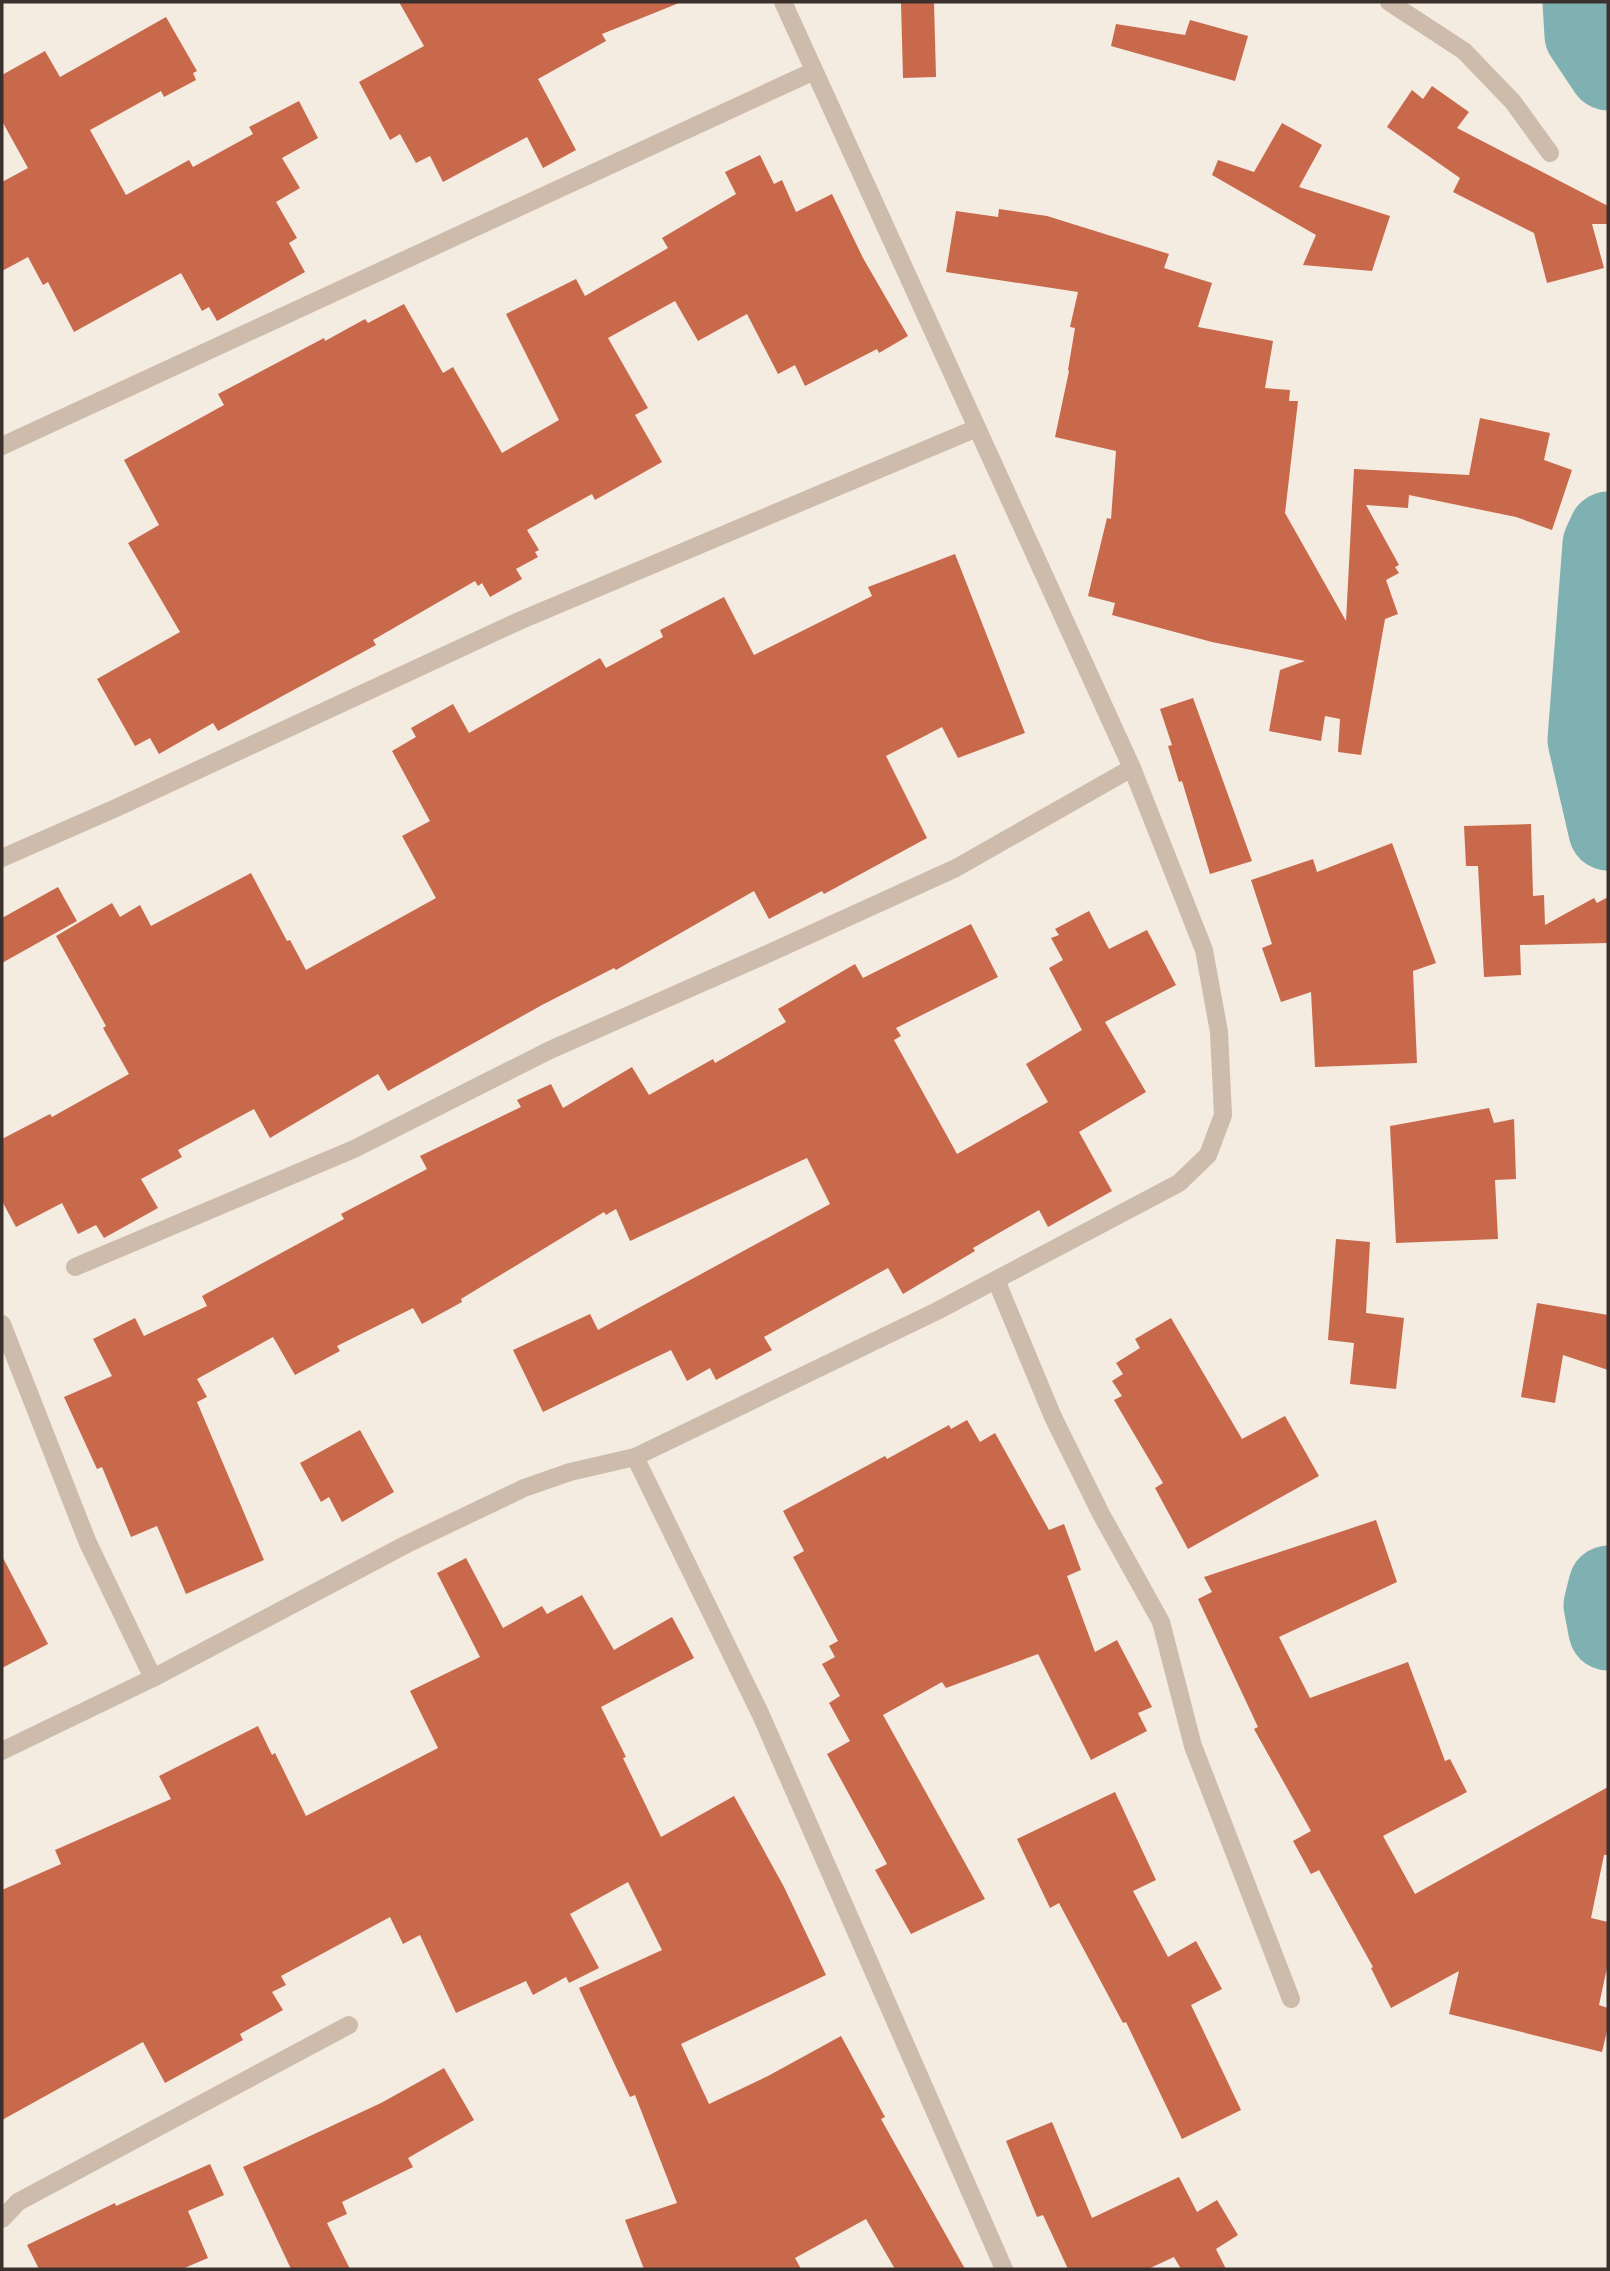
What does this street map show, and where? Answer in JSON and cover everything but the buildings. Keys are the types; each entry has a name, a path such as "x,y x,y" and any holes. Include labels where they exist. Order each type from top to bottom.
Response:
{"street":[{"path":"2,1751 153,1678 407,1544 524,1489 570,1472 635,1457 937,1311 1179,1183 1208,1154 1223,1115 1219,1032 1204,950 1132,768 783,2"},
{"path":"1389,2 1464,51 1513,102 1550,153"},
{"path":"2,446 814,71"},
{"path":"2,858 519,621 976,428"},
{"path":"75,1267 354,1149 550,1050 956,868 1132,768"},
{"path":"996,1280 1054,1417 1101,1514 1161,1622 1193,1746 1292,1999"},
{"path":"2,1324 88,1543 153,1678"},
{"path":"635,1457 760,1713 1004,2269"},
{"path":"2,2219 18,2202 349,2025"}],"waterway":[{"path":"1582,2 1584,35 1608,71"},
{"path":"1608,531 1602,544 1587,740 1608,831"},
{"path":"1608,1585 1603,1605 1608,1631"}]}
